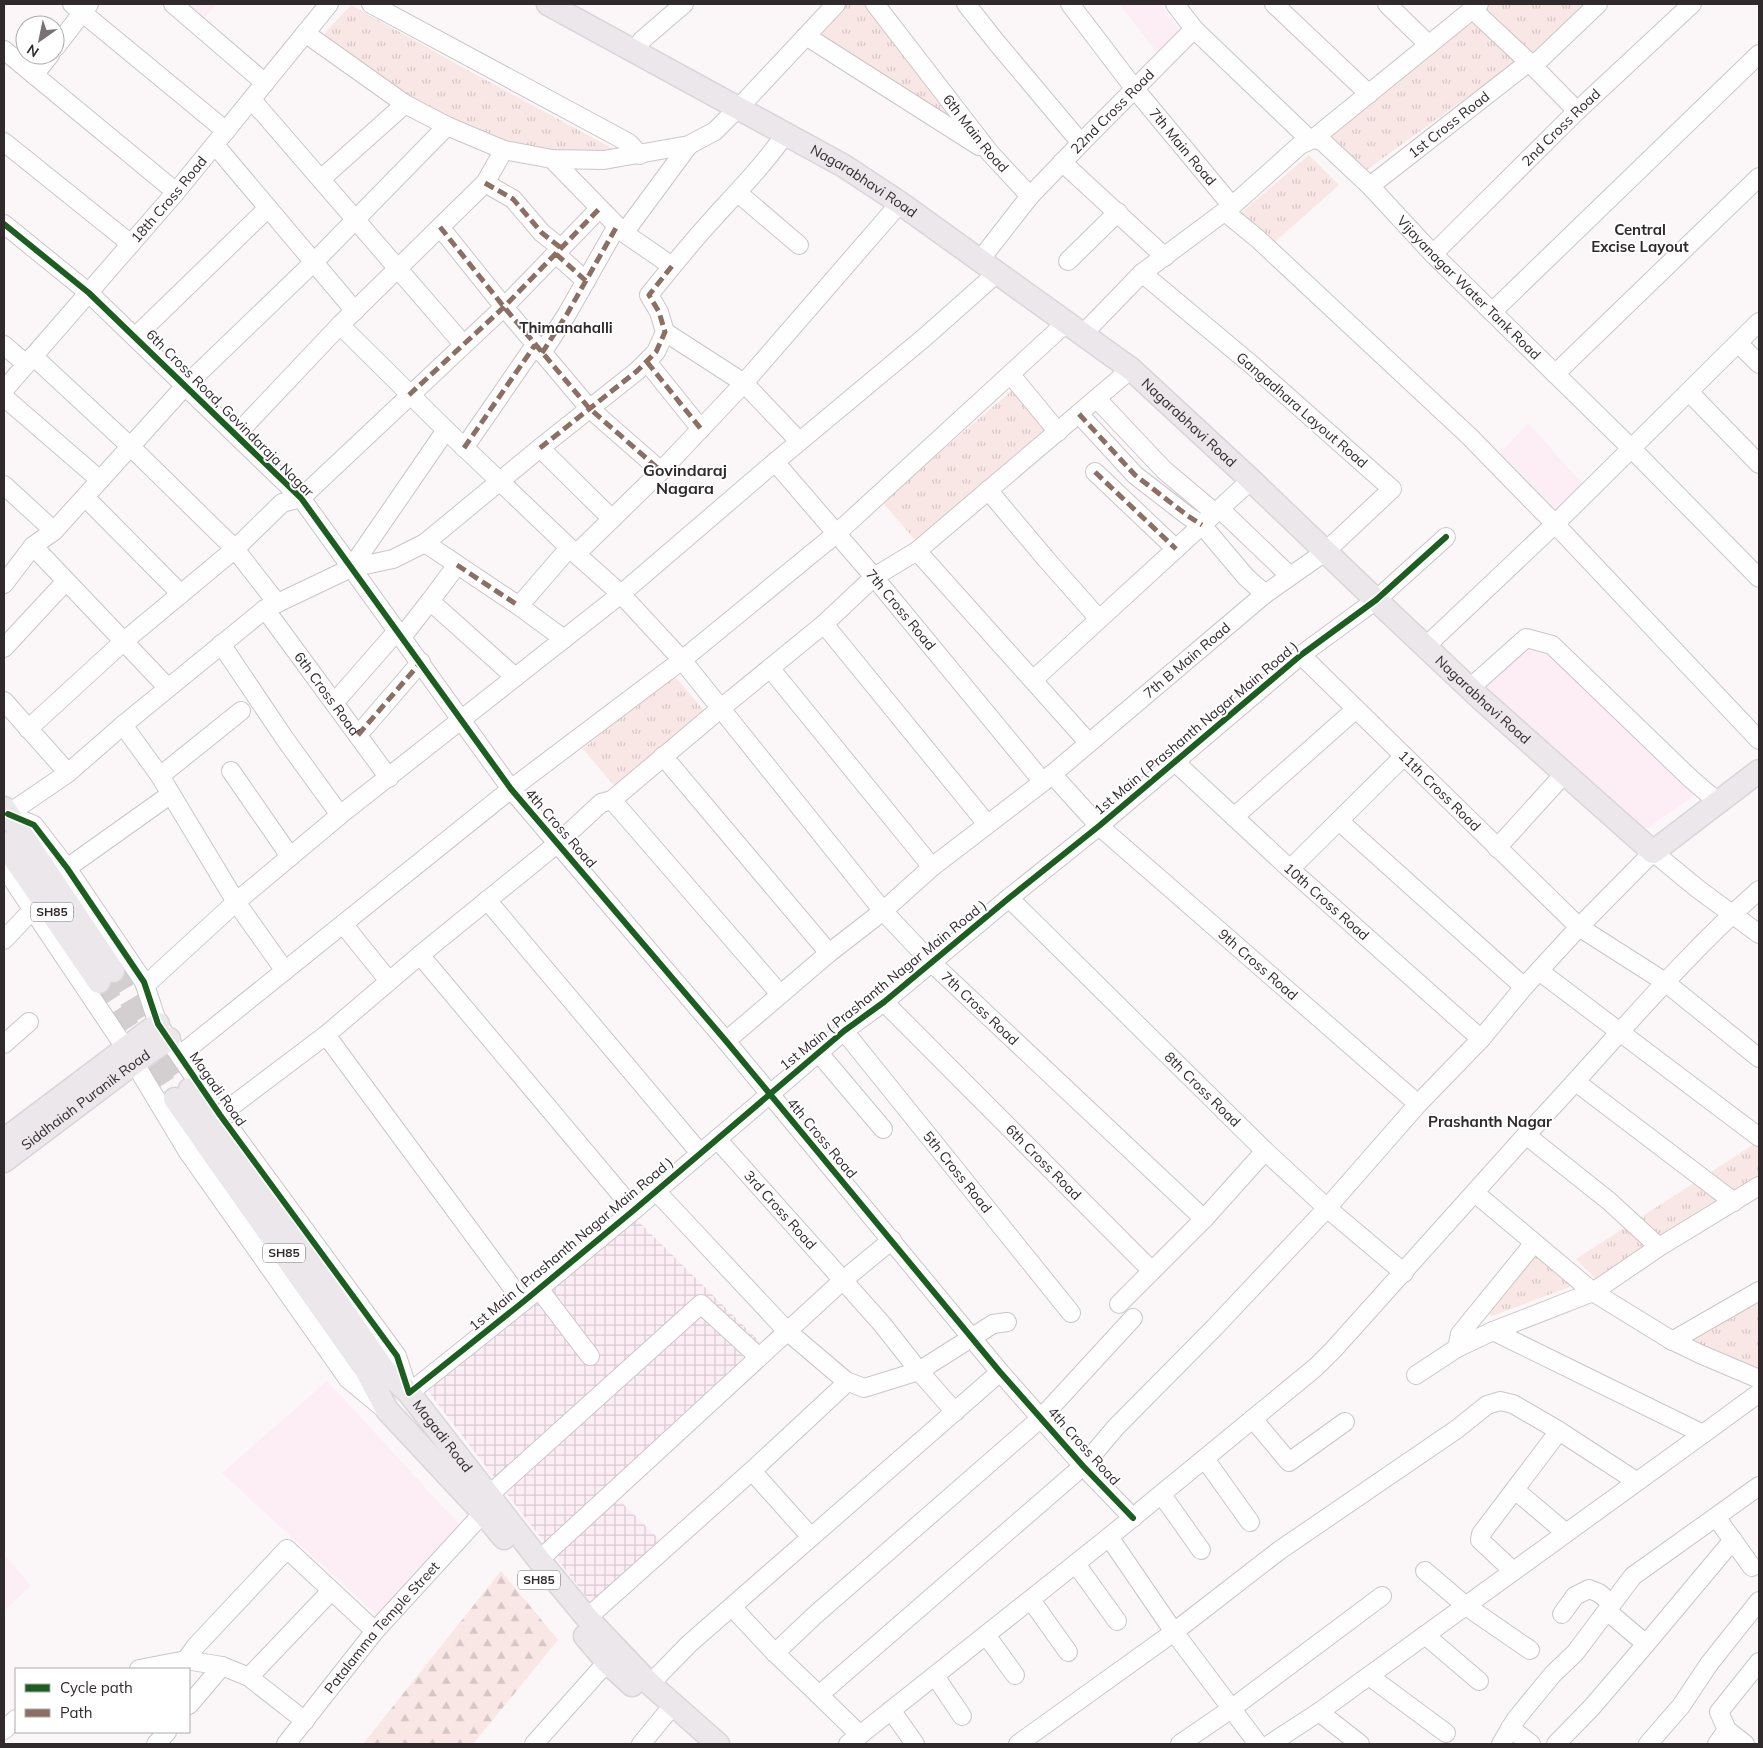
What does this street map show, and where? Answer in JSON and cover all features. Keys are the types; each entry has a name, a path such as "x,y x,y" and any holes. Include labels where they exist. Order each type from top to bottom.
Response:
{"main road":[{"name":"Nagarabhavi Road","path":"548,4 844,166 900,203 1131,369 1251,480 1425,647 1653,852"},
{"path":"1653,852 1720,803 1759,771"},
{"name":"SH85","path":"4,843 106,976 6,811"},
{"name":"Siddhaiah Puranik Road","path":"4,1140 130,1056 169,1040"},
{"name":"Siddhaiah Puranik Road","path":"4,1161 130,1056"},
{"name":"SH85","path":"387,1410 365,1368 183,1094 342,1308 384,1370 409,1393"},
{"name":"Magadi Road","path":"409,1393 568,1618 607,1662 718,1744"},
{"name":"Magadi Road","path":"387,1410 486,1504 539,1560 587,1618 650,1684 697,1744"}],"street":[{"path":"173,4 265,83"},
{"name":"18th Cross Road","path":"4,390 176,192 329,4"},
{"path":"371,4 628,143 640,155"},
{"path":"635,51 642,40 684,4"},
{"path":"305,33 405,104 447,126 504,150 552,159 604,160 689,145 715,131 836,4"},
{"name":"6th Main Road","path":"875,4 990,153 1030,196"},
{"path":"966,4 1080,143"},
{"name":"7th Main Road","path":"1070,4 1229,209 1265,246 1455,423 1555,524 1759,740"},
{"name":"Vijayanagar Water Tank Road","path":"1175,4 1194,28 1308,138 1322,142 1370,186 1433,254 1632,449 1759,578"},
{"path":"1274,4 1369,94"},
{"path":"1387,4 1429,45"},
{"name":"1st Cross Road","path":"1370,186 1531,64 1598,4"},
{"name":"2nd Cross Road","path":"1433,254 1577,111 1692,4"},
{"path":"169,1040 285,971 511,788 682,660 837,533 1011,375 1075,328 1142,273 1229,209 1300,145 1313,139 1476,6 1577,111"},
{"path":"65,32 81,7 221,138 268,208 355,311"},
{"name":"22nd Cross Road","path":"1030,196 1194,28"},
{"path":"806,36 990,153"},
{"path":"4,50 176,192"},
{"path":"1492,312 1759,54"},
{"path":"34,75 42,65"},
{"path":"252,100 462,344"},
{"path":"321,179 405,104"},
{"path":"5,581 33,546 54,531 185,386 314,262 447,126"},
{"path":"786,133 738,193 711,221 649,295 659,312 665,332 744,384 799,441"},
{"path":"4,142 131,244"},
{"path":"464,448 567,314 620,229 689,145"},
{"path":"236,435 340,325 485,183 504,150"},
{"path":"552,159 620,229 672,266"},
{"path":"1062,162 1165,257"},
{"path":"1555,374 1759,177"},
{"path":"485,183 513,199 586,281"},
{"path":"738,193 799,245"},
{"path":"144,982 150,981 236,902 340,815 462,721 621,594 799,441 925,337 988,266 1030,196"},
{"path":"519,606 572,551 612,519 661,471 744,384 891,216 900,203"},
{"path":"135,337 268,208"},
{"path":"28,729 123,642 235,549 282,503 300,498 462,344 504,307 599,208"},
{"path":"1068,261 1118,212"},
{"name":"6th Cross Road, Govindaraja Nagar","path":"4,224 89,293 300,498 421,662 462,721"},
{"path":"440,227 589,408 661,471"},
{"name":"Gangadhara Layout Road","path":"1142,273 1252,365 1392,489 1326,552"},
{"path":"1425,647 1555,524 1759,322"},
{"name":"7th Cross Road","path":"340,325 464,448 572,551 621,594 682,660 883,910 932,963 1204,1219"},
{"path":"6,811 68,773 123,725 271,606 351,568 393,559 426,543 499,481 638,371 656,352 665,332"},
{"path":"1738,344 1759,364"},
{"name":"6th Cross Road","path":"4,345 30,360 131,447 235,549 334,703 389,778"},
{"path":"646,362 701,429"},
{"path":"220,1115 326,1035 420,955 558,843 601,803 612,800 824,624 874,577 917,551 1131,369"},
{"path":"1011,375 1058,432"},
{"path":"1690,392 1759,464"},
{"path":"4,397 100,480"},
{"path":"1097,398 1164,470 1212,516 1290,576"},
{"path":"1078,414 1135,474 1188,516 1212,516"},
{"path":"351,568 446,430"},
{"path":"540,448 612,519"},
{"name":"7th Cross Road","path":"775,462 1048,778 1099,826"},
{"path":"1095,472 1176,549"},
{"path":"1033,680 1251,480"},
{"path":"4,485 54,531"},
{"path":"988,490 1046,560 1099,619"},
{"path":"85,497 181,594"},
{"path":"1212,516 1246,577 1265,594"},
{"name":"1st Main ( Prashanth Nagar Main Road )","path":"409,1393 634,1210 818,1052 884,1002 1099,826 1301,655 1376,600 1446,537"},
{"path":"426,543 564,639"},
{"path":"33,546 168,688"},
{"path":"917,551 1088,742"},
{"name":"7th B Main Road","path":"726,1041 932,867 1048,778 1088,742 1265,594 1326,552"},
{"path":"334,703 430,602 457,565"},
{"path":"4,648 66,581"},
{"path":"430,602 515,677"},
{"path":"824,624 987,824"},
{"path":"1470,688 1526,638 1552,645 1691,779 1720,803"},
{"path":"222,644 285,739 340,815"},
{"name":"11th Cross Road","path":"1301,655 1579,927 1665,982 1759,1058"},
{"path":"358,736 421,662"},
{"path":"770,668 932,867"},
{"path":"4,701 68,773"},
{"path":"1234,817 1356,709"},
{"path":"160,776 241,711"},
{"name":"4th Cross Road","path":"462,721 511,788 726,1041 1000,1372 1083,1466 1134,1518"},
{"path":"123,725 160,776 236,902 285,971"},
{"path":"663,756 829,953"},
{"path":"1290,869 1404,756"},
{"name":"10th Cross Road","path":"1175,762 1290,869 1481,1039"},
{"path":"231,771 285,849 289,858"},
{"path":"1498,848 1565,773"},
{"path":"67,868 171,794"},
{"path":"612,800 780,994"},
{"name":"Magadi Road","path":"6,811 34,825 67,868 144,982 169,1040 220,1115 397,1356 409,1393"},
{"path":"1339,821 1524,987"},
{"name":"9th Cross Road","path":"1099,826 1418,1104"},
{"path":"819,1695 1083,1466 1116,1427 1215,1327 1327,1208 1418,1104 1481,1039 1524,987 1579,927 1653,852 1759,934"},
{"name":"Magadi Road","path":"4,867 130,1056 188,1152 348,1379 387,1410"},
{"path":"732,1607 775,1653 819,1695 854,1740 1110,1538 1334,1349 1665,982 1732,914 1759,890"},
{"name":"8th Cross Road","path":"1009,898 1266,1151 1327,1208 1404,1273"},
{"path":"487,900 700,1153"},
{"path":"4,940 33,909"},
{"path":"342,924 389,981"},
{"path":"420,955 634,1210"},
{"path":"1539,971 1759,1137"},
{"name":"6th Cross Road","path":"884,1002 1152,1271"},
{"path":"4,1044 29,1022"},
{"name":"5th Cross Road","path":"844,1031 1071,1314"},
{"path":"326,1035 522,1302"},
{"path":"818,1052 883,1129"},
{"path":"1576,1082 1734,1202"},
{"path":"1526,1135 1609,1201 1659,1247"},
{"name":"3rd Cross Road","path":"717,1139 882,1324 919,1371 955,1412"},
{"path":"1119,1304 1204,1219 1266,1151"},
{"path":"1416,1375 1457,1348 1493,1331 1593,1292 1659,1247 1759,1186"},
{"path":"656,1191 787,1331 846,1381 864,1388 919,1371 993,1324 1007,1322"},
{"path":"1475,1193 1593,1292 1672,1341 1759,1379"},
{"path":"539,1560 842,1281 892,1240"},
{"path":"1457,1348 1460,1334 1534,1243"},
{"path":"539,1289 590,1356"},
{"path":"1672,1341 1759,1291"},
{"name":"Patalamma Temple Street","path":"286,1744 375,1631 486,1504 701,1304 758,1358"},
{"path":"775,1653 814,1616 1041,1418 1133,1318"},
{"path":"1493,1331 1704,1434"},
{"path":"650,1684 689,1644 1000,1372"},
{"path":"587,1618 752,1471 841,1388 846,1381"},
{"path":"1270,1744 1319,1712 1759,1393"},
{"path":"1018,1744 1174,1632 1280,1550 1487,1405 1500,1402 1513,1404 1559,1431 1636,1481"},
{"path":"1253,1419 1289,1462 1344,1422"},
{"path":"1513,1572 1480,1540 1481,1534 1559,1431"},
{"path":"1205,1459 1250,1522"},
{"path":"752,1471 811,1537"},
{"path":"1501,1744 1510,1728 1553,1674 1575,1653 1633,1576 1759,1486"},
{"path":"1514,1490 1566,1533"},
{"path":"1162,1495 1201,1550"},
{"path":"1716,1517 1752,1567"},
{"path":"1110,1538 1174,1632 1258,1744"},
{"path":"1556,1744 1592,1707 1733,1540"},
{"path":"186,1660 195,1646 287,1550 375,1631"},
{"path":"1076,1564 1117,1621"},
{"path":"1425,1572 1466,1606 1530,1650"},
{"path":"1562,1614 1575,1596 1589,1588 1599,1593 1610,1608 1646,1644"},
{"path":"249,1677 331,1591"},
{"path":"1180,1744 1231,1709 1382,1596"},
{"path":"1030,1600 1068,1652"},
{"path":"1648,1744 1681,1706 1709,1664 1759,1601"},
{"path":"986,1635 1015,1675"},
{"path":"1426,1635 1479,1681"},
{"path":"144,1668 186,1660 222,1666 249,1677 304,1721"},
{"path":"534,1744 607,1662"},
{"path":"1746,1744 1727,1730 1719,1712 1759,1662"},
{"path":"190,1704 222,1666"},
{"path":"934,1676 962,1716"},
{"path":"1369,1676 1446,1732"},
{"path":"641,1744 669,1709"},
{"path":"891,1710 915,1744"},
{"path":"1319,1712 1360,1744"},
{"path":"4,1730 15,1720"},
{"path":"1510,1728 1531,1744"},
{"path":"1717,1744 1727,1730"},
{"path":"156,1744 165,1733"}],"shaded area":[{"path":"184,4 217,4 203,20"},
{"path":"1119,4 1160,4 1182,33 1160,56"},
{"path":"1528,423 1587,489 1557,516 1500,454"},
{"path":"1529,642 1551,650 1698,793 1640,833 1481,684"},
{"path":"636,1219 772,1354 617,1498 664,1544 594,1607 427,1390"},
{"path":"327,1381 459,1524 378,1616 222,1473"},
{"path":"4,1554 31,1586 4,1611"}],"green space":[{"path":"846,4 866,4 965,128 816,34"},
{"path":"1491,4 1595,4 1532,58 1484,10"},
{"path":"351,5 623,154 525,151 443,118 322,36"},
{"path":"1470,17 1518,60 1361,174 1327,136"},
{"path":"1309,155 1339,185 1275,242 1241,213"},
{"path":"1016,387 1050,426 916,541 882,502"},
{"path":"672,673 705,712 616,788 583,749"},
{"path":"1759,1141 1759,1180 1596,1279 1576,1259"},
{"path":"1529,1247 1572,1286 1492,1316 1486,1312"},
{"path":"1759,1296 1759,1373 1681,1340"},
{"path":"501,1571 558,1640 473,1744 363,1744"}],"tunnel":[{"path":"113,971 150,1033 190,1089"},
{"path":"99,982 175,1099"}],"marked path":[{"path":"485,183 513,199 542,233 561,248"},
{"path":"409,395 504,307 599,209"},
{"path":"542,353 567,314 617,226"},
{"path":"440,227 589,408 661,471"},
{"path":"556,254 586,281"},
{"path":"540,448 637,371 656,352 665,332 659,312 649,295 672,266"},
{"path":"464,448 535,345"},
{"path":"647,362 701,429"},
{"path":"1079,414 1135,475 1202,525"},
{"path":"1095,472 1176,549"},
{"path":"457,565 519,606"},
{"path":"358,735 421,662"}],"cycle path":[{"path":"4,224 89,293 301,498 511,789 726,1041 1000,1372 1083,1466 1133,1518"},
{"path":"8,814 34,825 67,868 144,982 158,1024 220,1115 397,1356 409,1393 634,1210 844,1031 884,1002 1099,826 1301,655 1376,600 1446,537"}],"district":[{"name":"Central Excise Layout","path":"1640,238"},
{"name":"Thimanahalli","path":"566,328"},
{"name":"Govindaraj Nagara","path":"685,479"},
{"name":"Prashanth Nagar","path":"1490,1122"}]}
